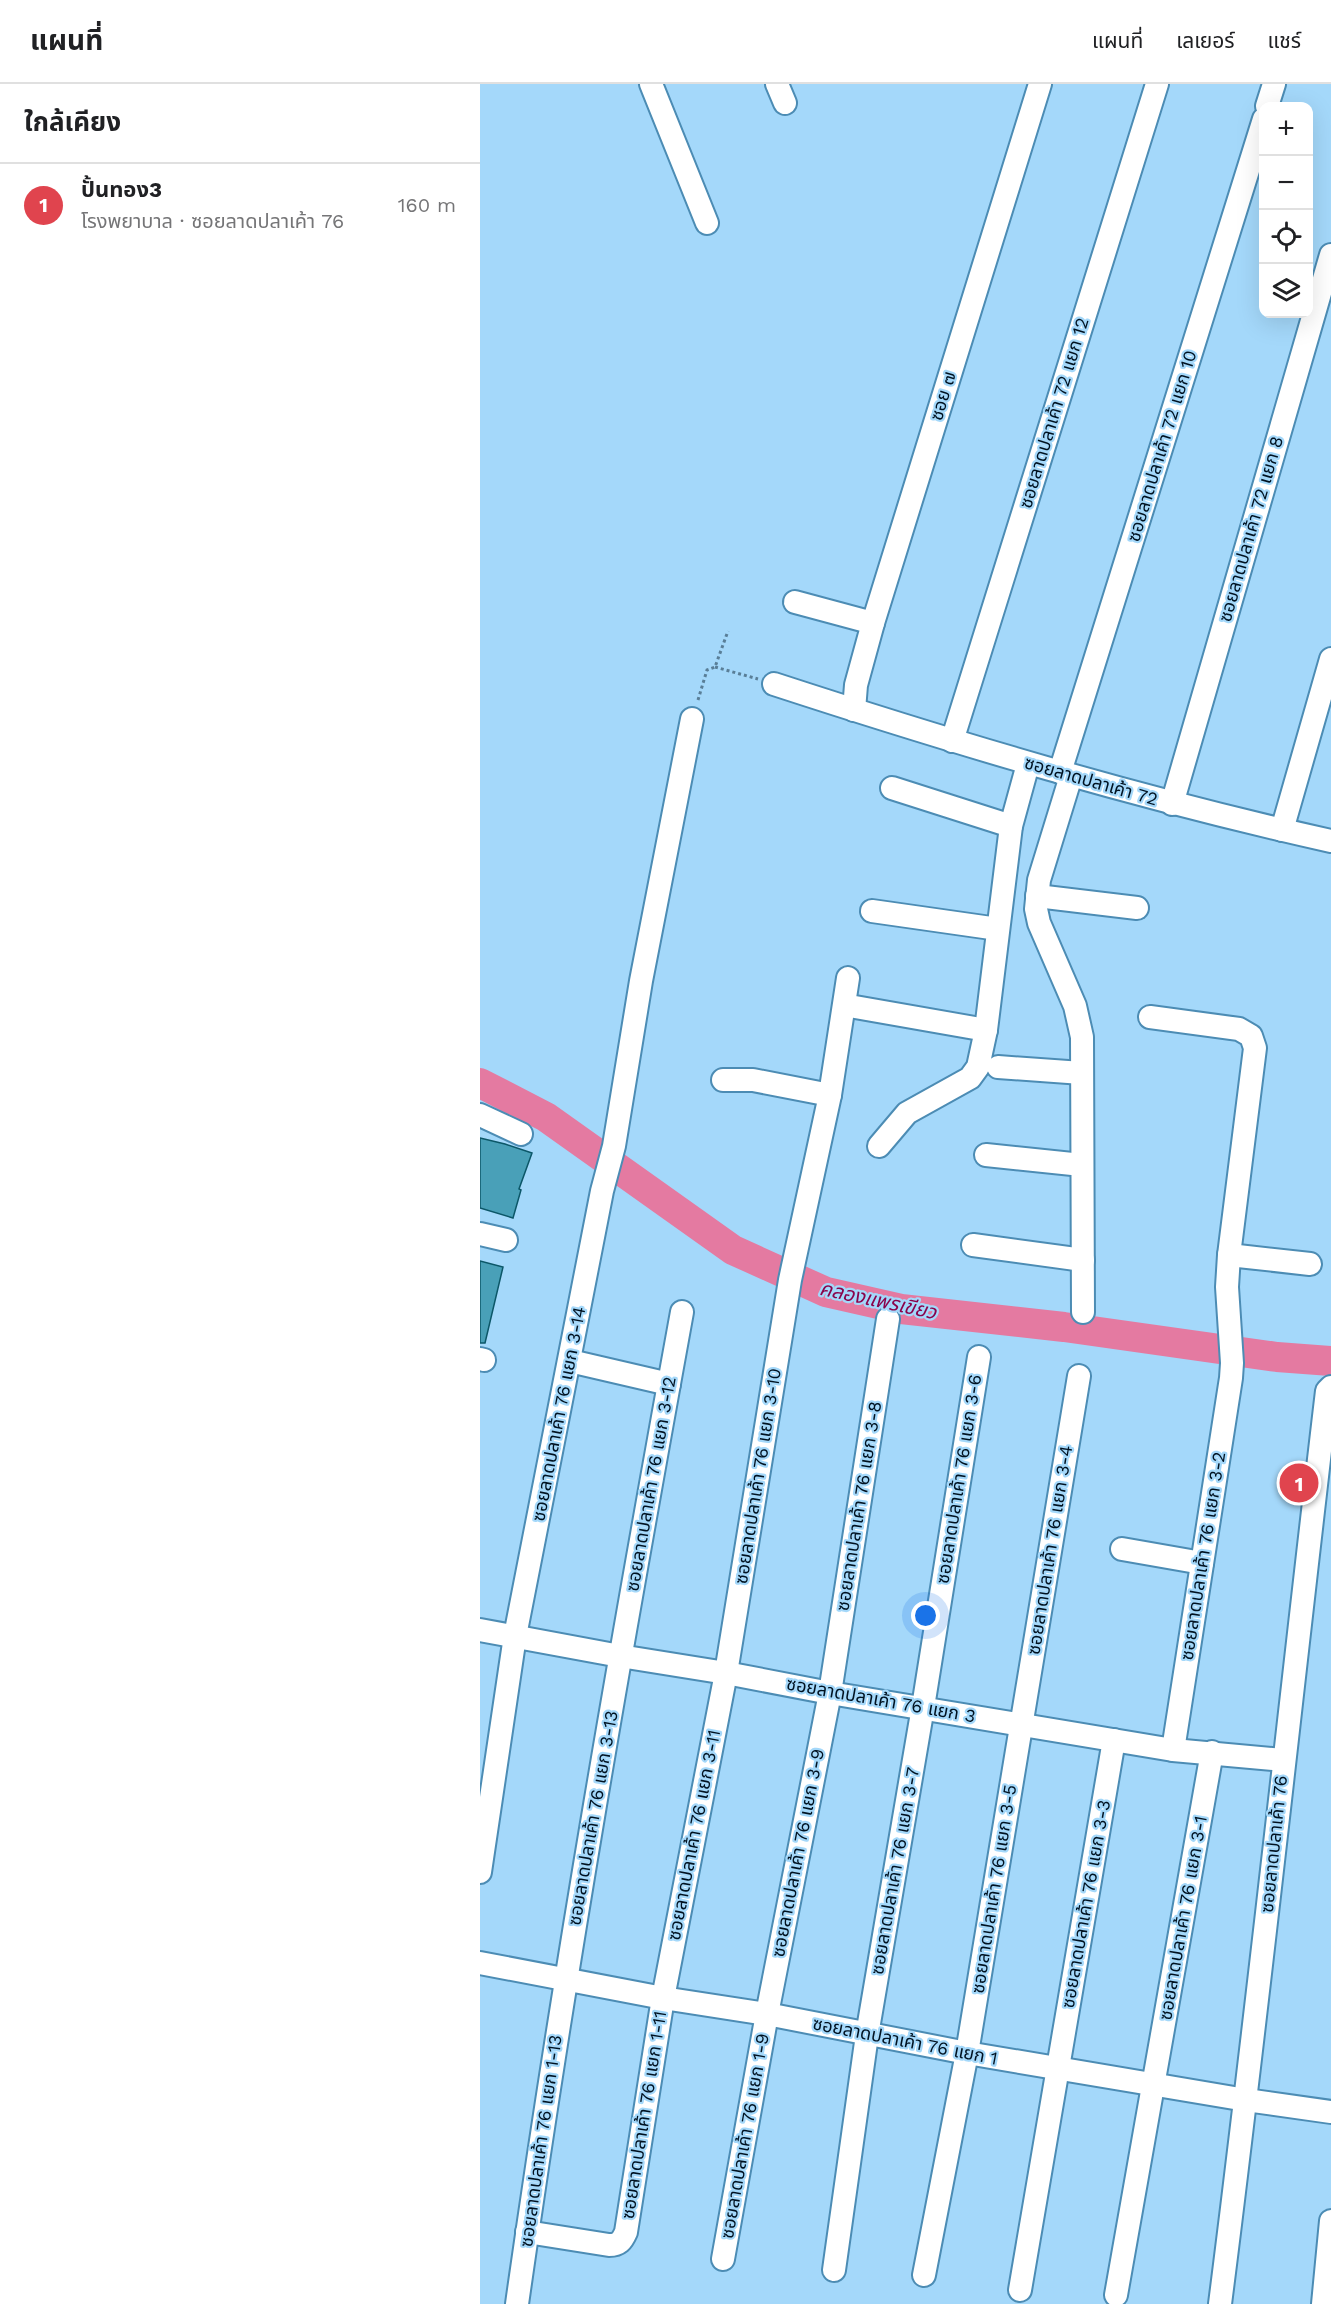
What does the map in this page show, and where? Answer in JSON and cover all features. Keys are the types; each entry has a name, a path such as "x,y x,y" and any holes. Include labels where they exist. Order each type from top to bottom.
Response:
{"street":[{"path":"651,84 707,223"},
{"name":"ซอย ๗","path":"854,710 856,685 873,623 1040,84"},
{"name":"ซอยลาดปลาเค้า 72 แยก 12","path":"952,741 1157,84"},
{"path":"1268,102 1274,84"},
{"name":"ซอยลาดปลาเค้า 72 แยก 10","path":"1083,1312 1082,1037 1075,1006 1039,923 1036,909 1037,896 1066,774 1259,132"},
{"name":"ซอยลาดปลาเค้า 72 แยก 8","path":"1172,804 1331,255"},
{"path":"795,602 873,623"},
{"path":"1282,830 1331,659"},
{"name":"ซอยลาดปลาเค้า 72","path":"774,684 1028,764 1172,804 1331,841"},
{"name":"ซอยลาดปลาเค้า 76 แยก 3-14","path":"480,1872 515,1636 605,1180 614,1146 640,989 692,719"},
{"path":"879,1146 907,1113 970,1078 978,1067 986,1030 1011,826 1028,764"},
{"path":"892,788 1011,826"},
{"path":"1037,896 1137,908"},
{"path":"873,911 998,929"},
{"name":"ซอยลาดปลาเค้า 76 แยก 3-10","path":"726,1672 793,1271 830,1095 848,978"},
{"path":"855,1007 986,1030"},
{"name":"ซอยลาดปลาเค้า 76 แยก 3-2","path":"1150,1017 1239,1029 1251,1036 1255,1048 1229,1255 1227,1287 1232,1363 1173,1750"},
{"path":"998,1067 1082,1073"},
{"path":"723,1080 753,1080 830,1095"},
{"path":"480,1115 521,1134"},
{"path":"986,1155 1082,1165"},
{"path":"480,1234 506,1240"},
{"path":"974,1245 1083,1260"},
{"path":"1229,1255 1310,1264"},
{"name":"ซอยลาดปลาเค้า 76 แยก 3-12","path":"620,1656 682,1312"},
{"name":"ซอยลาดปลาเค้า 76 แยก 3-8","path":"830,1693 888,1319"},
{"name":"ซอยลาดปลาเค้า 76 แยก 3-6","path":"923,1707 979,1357"},
{"path":"570,1361 669,1384"},
{"name":"ซอยลาดปลาเค้า 76 แยก 3-4","path":"1021,1725 1079,1376"},
{"name":"ซอยลาดปลาเค้า 76","path":"1220,2304 1246,2100 1327,1390 1331,1387"},
{"path":"1122,1549 1202,1563"},
{"name":"ซอยลาดปลาเค้า 76 แยก 3","path":"480,1629 620,1656 726,1672 830,1693 1173,1750 1283,1760"},
{"name":"ซอยลาดปลาเค้า 76 แยก 3-13","path":"565,1979 620,1656"},
{"name":"ซอยลาดปลาเค้า 76 แยก 3-11","path":"663,1998 726,1672"},
{"name":"ซอยลาดปลาเค้า 76 แยก 3-9","path":"767,2014 830,1693"},
{"name":"ซอยลาดปลาเค้า 76 แยก 3-7","path":"834,2270 867,2035 923,1707"},
{"name":"ซอยลาดปลาเค้า 76 แยก 3-5","path":"924,2275 967,2053 1021,1725"},
{"name":"ซอยลาดปลาเค้า 76 แยก 3-3","path":"1020,2290 1114,1740"},
{"name":"ซอยลาดปลาเค้า 76 แยก 3-1","path":"1116,2295 1212,1752"},
{"name":"ซอยลาดปลาเค้า 76 แยก 1","path":"480,1963 663,1998 767,2014 967,2053 1331,2112"},
{"name":"ซอยลาดปลาเค้า 76 แยก 1-13","path":"517,2304 565,1979"},
{"name":"ซอยลาดปลาเค้า 76 แยก 1-11","path":"527,2232 609,2245 615,2245 621,2241 626,2232 663,1998"},
{"name":"ซอยลาดปลาเค้า 76 แยก 1-9","path":"723,2259 767,2014"},
{"path":"1323,2304 1331,2221"}],"path":[{"path":"715,667 728,631"},
{"path":"692,719 707,670 715,667 774,684"}],"building":[{"path":"480,1138 532,1153 519,1189 521,1190 513,1218 480,1208"},
{"path":"480,1261 503,1267 485,1343 480,1343"}],"waterway":[{"name":"คลองแพรเขียว","path":"480,1083 546,1117 733,1250 826,1292 901,1309 1064,1327 1277,1357 1331,1361"}],"place":[{"name":"ปั้นทอง3","path":"1299,1483"}]}
